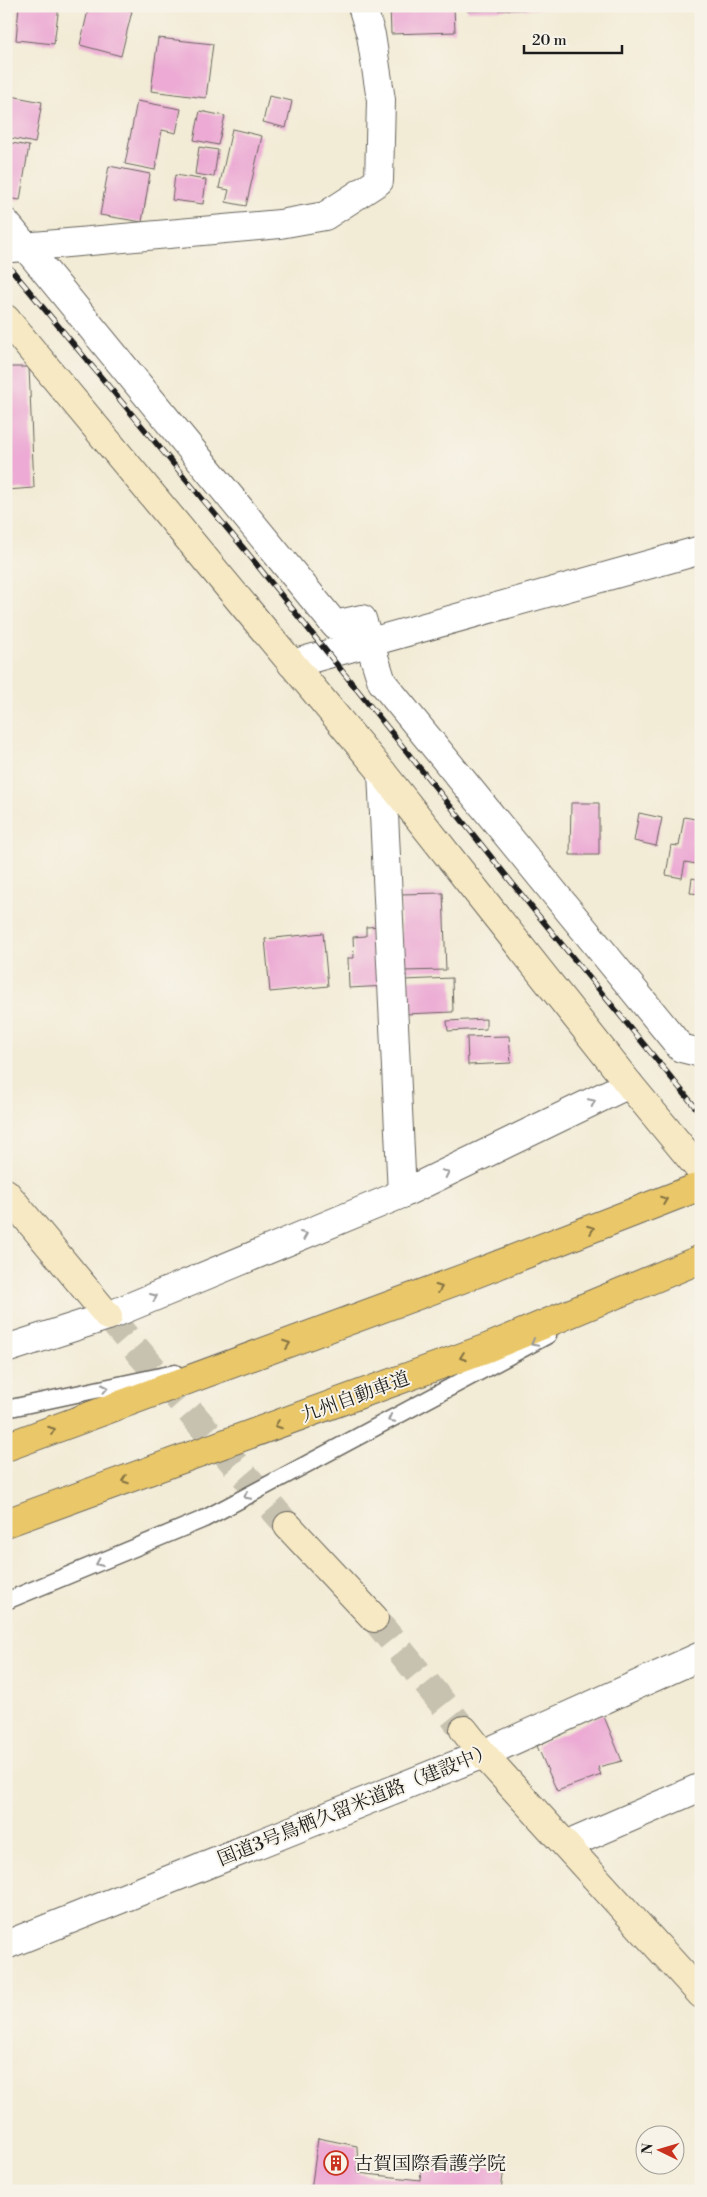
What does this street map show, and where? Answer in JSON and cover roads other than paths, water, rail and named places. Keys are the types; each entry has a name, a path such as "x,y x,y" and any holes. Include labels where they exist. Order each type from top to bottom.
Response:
{"highway":[{"path":"6,1447 467,1277 701,1186"},
{"name":"九州自動車道","path":"6,1524 487,1348 701,1260"}],"street":[{"path":"17,248 280,224 325,216 379,181 381,100 371,35 362,6"},
{"path":"6,223 17,248 335,625 362,620 382,682 681,1048 701,1053"},
{"path":"6,319 382,772 629,1084 701,1171"},
{"path":"292,664 701,550"},
{"path":"382,772 402,1194"},
{"path":"6,1348 108,1316 402,1194 629,1084"},
{"path":"6,1193 108,1316"},
{"path":"288,1526 374,1618"},
{"name":"国道3号鳥栖久留米道路（建設中）","path":"6,1945 483,1754 701,1656"},
{"path":"464,1730 483,1754 701,1994"},
{"path":"567,1845 701,1787"}],"lane":[{"path":"6,1601 204,1519 654,1279"},
{"path":"6,1409 249,1358"}],"tunnel":[{"path":"108,1316 288,1526"},
{"path":"374,1618 464,1730"}],"railway":[{"path":"6,263 245,550 533,909 701,1114"}],"place":[{"name":"古賀国際看護学院","path":"336,2163"}]}
